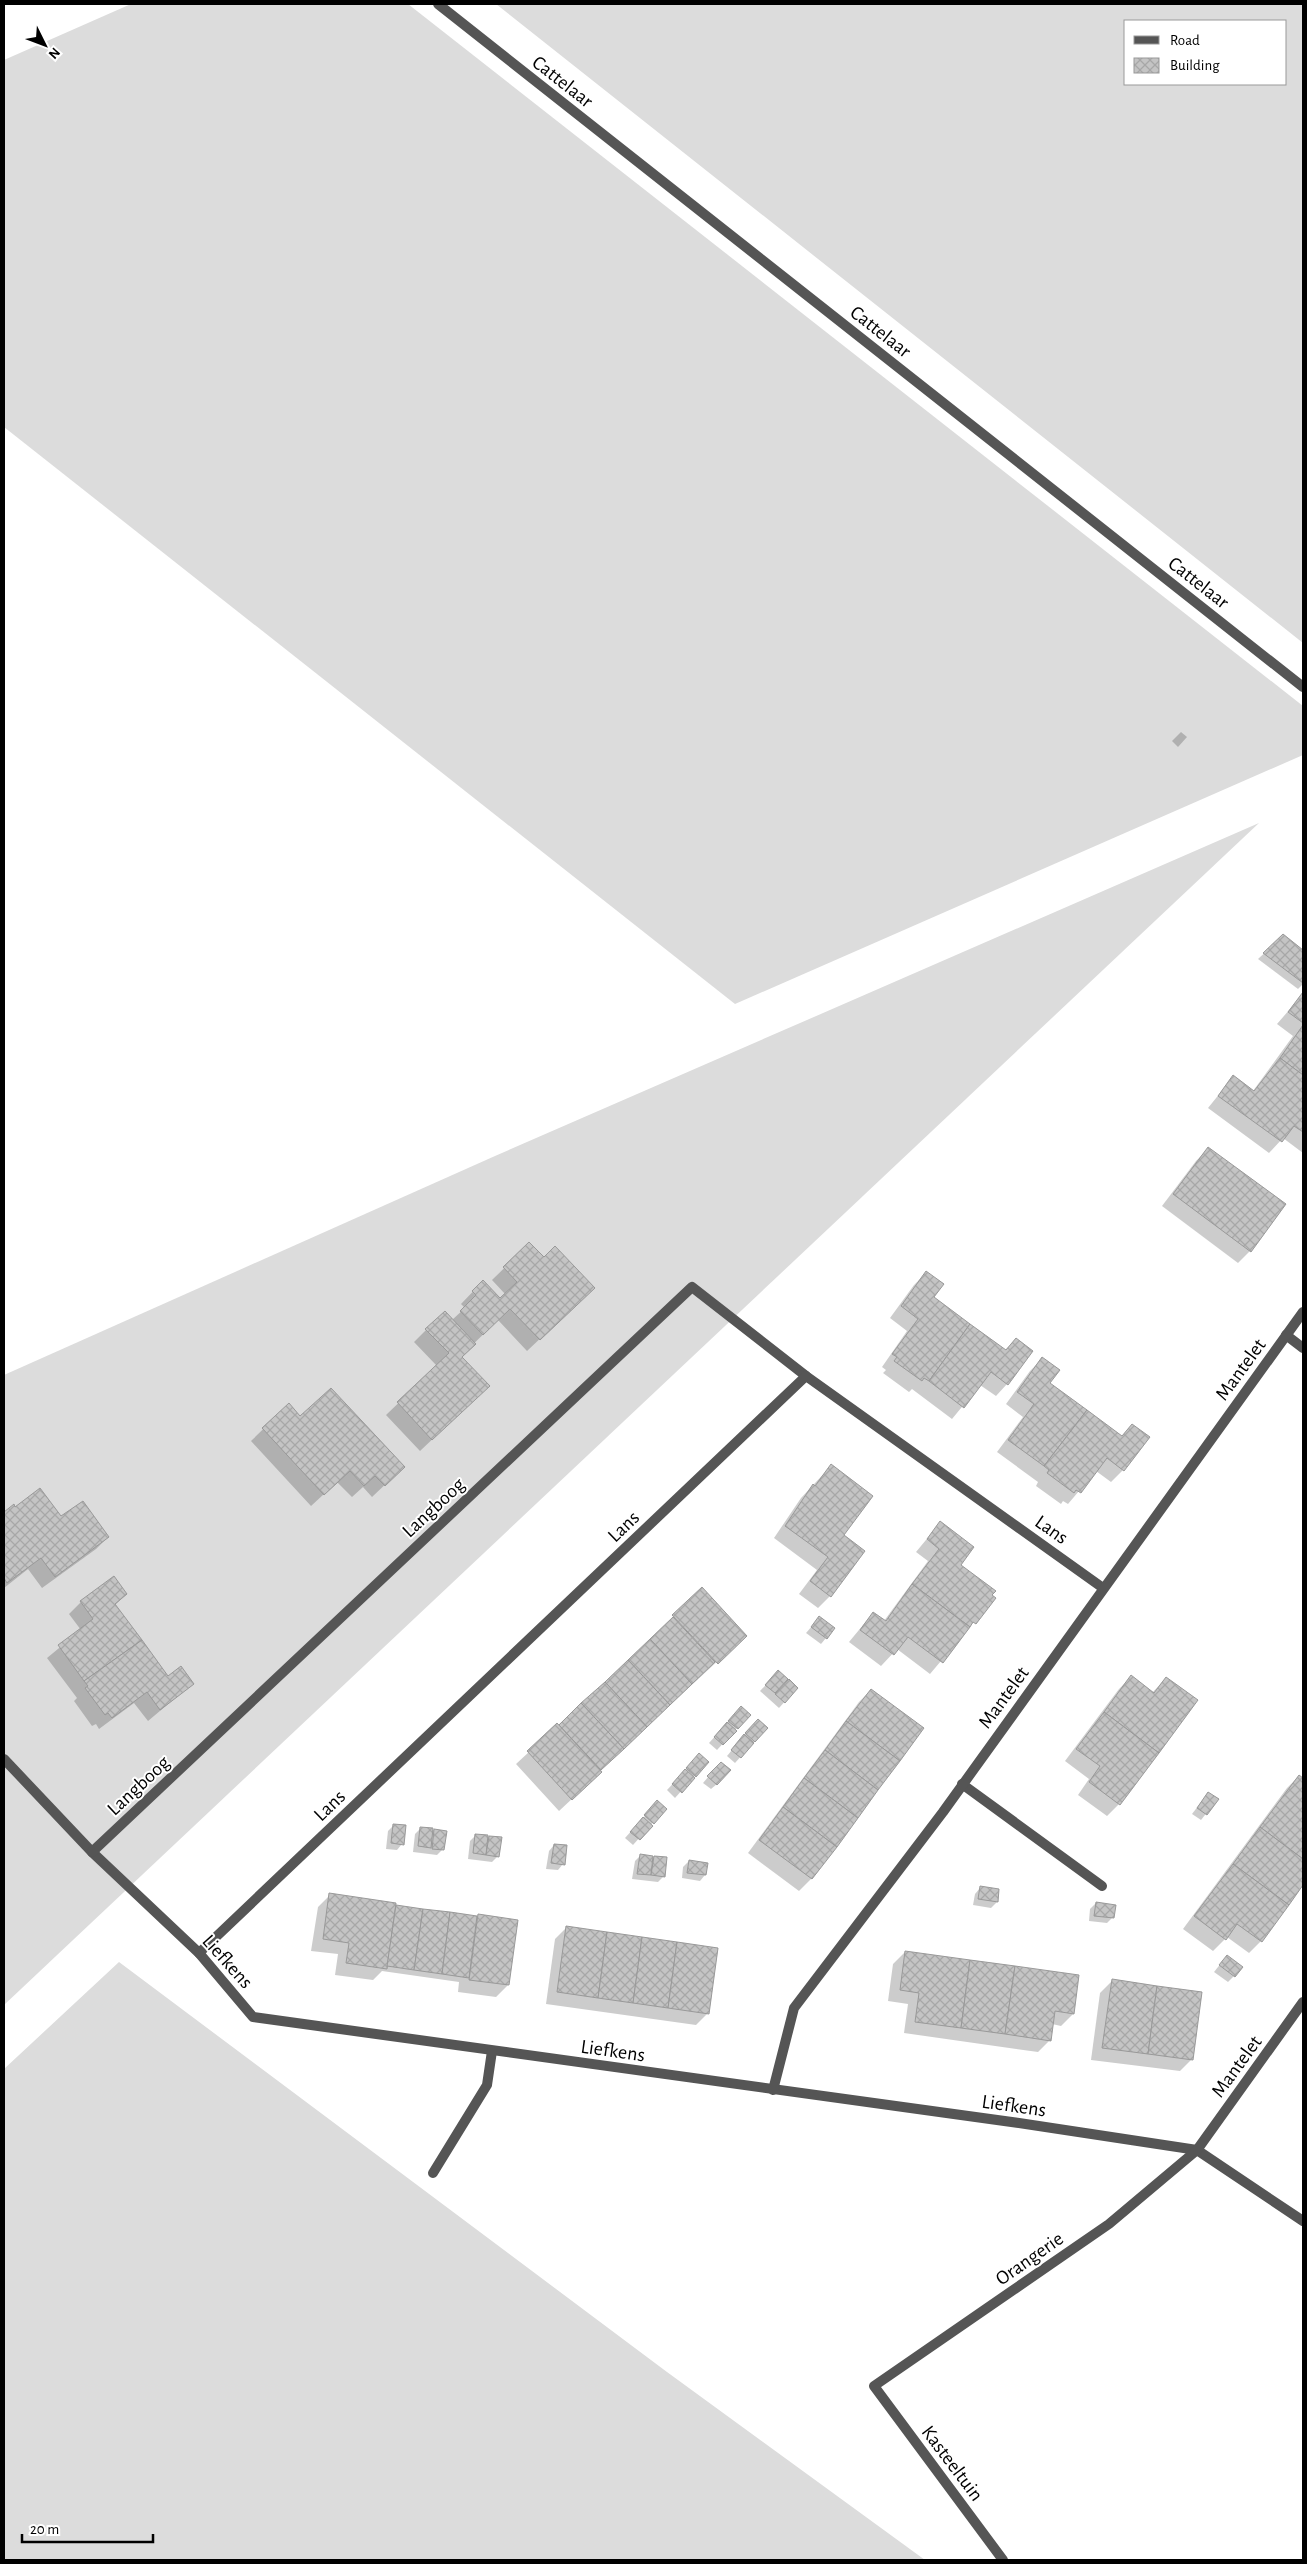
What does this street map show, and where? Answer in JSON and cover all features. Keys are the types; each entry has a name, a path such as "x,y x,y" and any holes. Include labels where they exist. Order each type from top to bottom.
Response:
{"street":[{"name":"Cattelaar","path":"438,4 1303,687"},
{"name":"Langboog","path":"92,1852 692,1287 806,1376"},
{"name":"Mantelet","path":"773,2090 794,2008 962,1784 1303,1312"},
{"name":"Mantelet","path":"1286,1336 1303,1348"},
{"name":"Lans","path":"199,1952 806,1376 1104,1588"},
{"name":"Liefkens","path":"4,1759 92,1852 199,1952 254,2017 1116,2137 1197,2150 1303,2221"},
{"path":"962,1784 1102,1886"},
{"name":"Mantelet","path":"1197,2150 1303,2002"},
{"path":"433,2173 487,2086 492,2051"},
{"name":"Orangerie","path":"874,2386 1109,2224 1197,2150"},
{"name":"Kasteeltuin","path":"874,2386 1003,2560"}],"shaded area":[{"path":"131,4 408,4 1303,706 1303,755 735,1004 4,427 4,60"},
{"path":"496,4 1303,4 1303,643"},
{"path":"1259,823 4,2005 4,1375 495,1156"},
{"path":"119,1962 667,2372 925,2560 4,2560 4,2069"}],"building":[{"path":"1283,934 1303,950 1303,983 1263,953"},
{"path":"1303,992 1303,1023 1288,1012"},
{"path":"1303,1025 1303,1075 1280,1058"},
{"path":"1280,1058 1303,1075 1303,1132 1294,1126 1282,1142 1218,1096 1233,1075 1254,1091"},
{"path":"1208,1147 1286,1204 1251,1252 1173,1194"},
{"path":"529,1242 544,1257 555,1246 595,1288 540,1340 510,1309 483,1335 460,1311 476,1295 472,1291 483,1280 500,1298 517,1282 503,1267"},
{"path":"926,1271 944,1284 934,1297 970,1324 929,1381 924,1378 922,1381 894,1361 897,1357 892,1354 918,1319 901,1306"},
{"path":"445,1311 476,1344 462,1357 490,1386 432,1440 397,1402 449,1353 425,1329"},
{"path":"970,1324 1006,1350 1016,1338 1033,1351 1008,1385 991,1372 964,1408 929,1381"},
{"path":"1042,1357 1060,1370 1050,1383 1087,1410 1044,1466 1008,1440 1034,1404 1017,1392"},
{"path":"331,1388 405,1467 385,1486 375,1476 364,1486 350,1471 324,1495 262,1428 289,1403 300,1416"},
{"path":"1087,1410 1122,1436 1132,1424 1150,1437 1124,1471 1107,1458 1081,1493 1076,1490 1074,1493 1047,1473 1049,1470 1044,1466"},
{"path":"831,1464 873,1496 844,1535 865,1551 831,1597 810,1581 828,1557 785,1526 813,1484 815,1486"},
{"path":"40,1488 61,1516 83,1501 109,1537 55,1577 41,1558 7,1583 4,1578 4,1512 14,1504 15,1507"},
{"path":"940,1521 974,1547 961,1565 996,1591 992,1595 996,1598 976,1624 973,1622 970,1627 912,1584 939,1549 927,1539"},
{"path":"114,1576 127,1594 115,1604 142,1640 84,1681 58,1645 93,1619 80,1601"},
{"path":"912,1584 970,1627 943,1663 908,1637 894,1655 860,1630 873,1612 886,1621"},
{"path":"702,1587 747,1636 718,1664 672,1615"},
{"path":"819,1616 835,1628 827,1639 811,1627"},
{"path":"673,1617 715,1662 692,1684 650,1639"},
{"path":"650,1639 692,1684 670,1705 628,1660"},
{"path":"142,1640 168,1676 181,1666 194,1684 160,1710 147,1692 112,1718 108,1713 105,1715 85,1688 88,1686 84,1681"},
{"path":"628,1660 670,1705 647,1727 605,1682"},
{"path":"778,1670 788,1679 775,1693 765,1685"},
{"path":"1131,1675 1154,1693 1166,1677 1198,1700 1159,1753 1104,1712"},
{"path":"789,1679 798,1688 785,1703 775,1694"},
{"path":"605,1682 647,1727 624,1749 581,1703"},
{"path":"871,1689 924,1728 900,1761 846,1721"},
{"path":"581,1703 624,1749 601,1770 559,1725"},
{"path":"741,1706 751,1715 738,1729 728,1721"},
{"path":"1104,1712 1159,1753 1120,1805 1089,1782 1100,1766 1076,1749"},
{"path":"758,1719 768,1728 755,1742 745,1733"},
{"path":"846,1721 900,1761 878,1790 825,1750"},
{"path":"727,1722 737,1731 723,1745 714,1737"},
{"path":"557,1723 602,1772 572,1800 527,1751"},
{"path":"744,1734 754,1743 741,1758 731,1750"},
{"path":"825,1750 878,1790 858,1818 804,1778"},
{"path":"699,1753 709,1762 696,1777 686,1768"},
{"path":"721,1762 731,1770 717,1785 707,1776"},
{"path":"685,1769 695,1778 682,1793 672,1784"},
{"path":"1299,1775 1303,1778 1303,1859 1260,1827"},
{"path":"804,1778 858,1818 837,1847 783,1807"},
{"path":"1208,1792 1219,1799 1207,1815 1197,1808"},
{"path":"657,1800 667,1809 654,1824 644,1815"},
{"path":"783,1807 837,1847 812,1879 759,1840"},
{"path":"643,1817 653,1826 640,1840 630,1832"},
{"path":"393,1824 406,1825 404,1845 391,1843"},
{"path":"420,1827 433,1828 431,1848 418,1846"},
{"path":"1260,1827 1303,1859 1303,1885 1289,1905 1233,1864"},
{"path":"434,1829 447,1831 444,1850 432,1849"},
{"path":"475,1834 488,1835 486,1855 473,1853"},
{"path":"489,1836 502,1837 499,1857 486,1855"},
{"path":"554,1844 567,1845 565,1865 551,1863"},
{"path":"640,1854 653,1856 651,1875 637,1874"},
{"path":"654,1856 667,1857 665,1877 651,1875"},
{"path":"689,1860 708,1863 706,1875 687,1873"},
{"path":"1233,1864 1289,1905 1262,1942 1237,1924 1226,1940 1194,1916"},
{"path":"980,1886 999,1889 998,1902 978,1899"},
{"path":"329,1893 396,1903 387,1969 346,1963 349,1943 323,1939"},
{"path":"1096,1902 1116,1905 1114,1918 1094,1916"},
{"path":"396,1905 423,1909 414,1970 387,1966"},
{"path":"423,1909 450,1912 442,1974 414,1970"},
{"path":"450,1912 477,1916 469,1978 442,1974"},
{"path":"478,1914 518,1920 509,1985 469,1980"},
{"path":"566,1926 607,1932 598,1998 557,1992"},
{"path":"607,1932 642,1937 633,2003 598,1998"},
{"path":"642,1937 677,1942 668,2008 633,2003"},
{"path":"677,1942 718,1948 709,2014 668,2008"},
{"path":"905,1951 970,1960 961,2028 915,2022 919,1993 900,1990"},
{"path":"1227,1955 1243,1967 1235,1977 1219,1965"},
{"path":"970,1960 1015,1966 1005,2034 961,2028"},
{"path":"1015,1966 1079,1975 1074,2014 1055,2011 1051,2041 1005,2034"},
{"path":"1112,1979 1157,1986 1148,2054 1102,2048"},
{"path":"1157,1986 1202,1992 1193,2060 1148,2054"}]}
